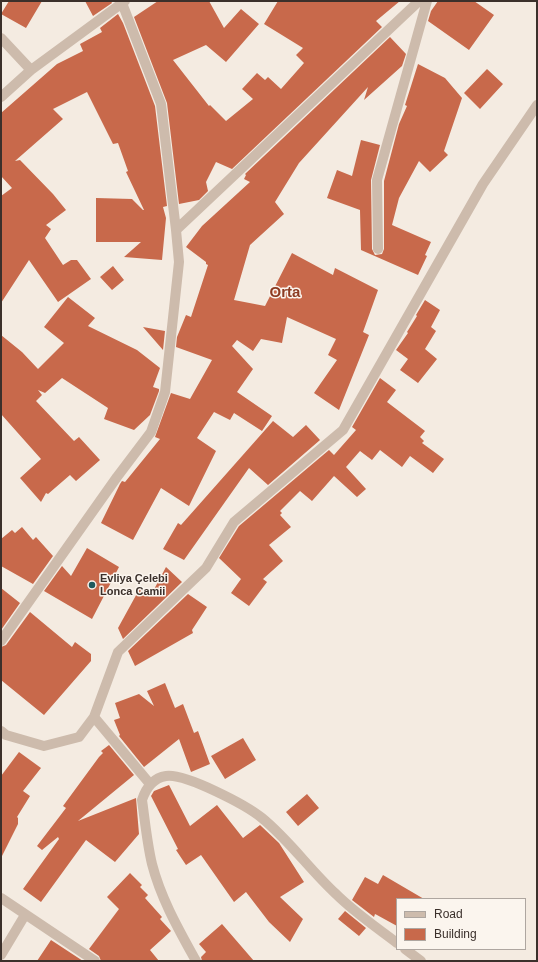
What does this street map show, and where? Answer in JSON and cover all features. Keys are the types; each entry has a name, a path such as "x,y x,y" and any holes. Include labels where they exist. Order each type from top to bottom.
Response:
{"street":[{"path":"176,230 419,1"},
{"path":"378,249 377,180 427,1"},
{"path":"1,97 31,70 124,2 161,104 179,262 165,392 151,432 1,641"},
{"path":"1,38 31,70"},
{"path":"1,731 6,735 44,746 79,737 94,717 118,652 206,568 234,522 343,430 482,184 537,105"},
{"path":"94,717 150,784"},
{"path":"196,961 171,916 161,891 152,863 142,800 150,784 158,778 167,776 176,776 214,790 244,806 261,818 279,833 358,915 396,942"},
{"path":"1,898 95,961"},
{"path":"1,955 25,915"},
{"path":"406,950 421,961"}],"building":[{"path":"9,1 42,1 26,28 1,14"},
{"path":"85,1 111,1 112,3 93,16"},
{"path":"158,1 209,1 224,28 241,9 259,24 226,62 206,45 173,60 209,106 210,105 226,121 253,99 242,89 257,73 265,80 268,77 281,89 304,63 296,55 303,48 264,24 278,1 400,1 376,21 382,27 232,169 216,162 206,182 208,191 199,200 179,204 167,103 134,17"},
{"path":"438,1 474,1 494,15 469,50 428,21 431,11"},
{"path":"118,14 123,23 155,106 167,206 163,207 166,218 162,260 124,257 141,242 96,242 96,198 132,199 144,210 126,172 128,171 118,143 113,144 87,92 53,109 63,119 15,161 20,160 53,194 66,210 46,225 51,229 45,238 63,265 71,260 77,260 91,279 58,302 29,260 1,303 1,196 12,188 1,176 1,113 57,64 83,51 80,44 102,32 100,28"},
{"path":"390,37 406,54 402,66 364,100 368,87 299,163 275,202 284,214 250,245 234,300 265,306 292,253 333,275 335,268 378,290 363,332 369,335 339,410 314,393 337,360 328,355 336,339 287,317 282,343 261,339 253,351 237,340 232,346 253,369 237,392 272,416 262,431 234,413 230,420 214,412 197,438 216,451 189,506 161,488 133,540 101,523 122,481 125,482 160,439 155,437 171,393 190,399 212,360 176,347 177,337 186,315 191,317 208,265 186,247 202,226 250,182 244,179 245,174"},
{"path":"418,64 445,78 462,98 444,151 448,155 430,172 419,161 399,198 392,225 431,242 425,255 427,256 418,275 361,250 360,210 327,198 337,170 352,176 361,140 380,145 371,180 372,249 375,255 382,254 384,249 384,181 399,124 407,106 405,105"},
{"path":"487,69 503,84 480,109 464,93"},
{"path":"113,266 124,280 112,290 100,277"},
{"path":"68,297 95,318 88,326 137,350 160,368 153,387 159,389 159,391 150,415 134,430 104,419 108,408 62,378 45,393 38,390 42,395 36,401 74,441 79,437 100,460 76,481 70,475 48,494 46,493 41,502 20,478 41,459 1,414 1,335 22,352 38,369 64,343 44,327"},
{"path":"425,300 440,310 431,327 436,331 425,349 437,359 418,383 400,370 408,359 396,350 408,333 407,332"},
{"path":"143,327 165,331 163,350"},
{"path":"380,378 396,390 387,402 425,431 420,437 424,441 422,443 444,459 433,473 410,456 402,467 380,450 372,460 360,451 346,467 366,489 357,497 334,476 312,501 300,491 280,511 282,513 280,515 291,527 269,545 283,561 263,579 267,582 249,606 231,593 241,579 219,558 239,526 329,450 334,455 356,430 352,427"},
{"path":"273,421 293,437 306,425 320,440 268,485 249,468 184,560 163,549 178,523 181,525"},
{"path":"22,527 33,540 36,537 53,556 33,584 1,566 1,539 12,530 15,533"},
{"name":"Evliya Çelebi Lonca Camii","path":"87,548 119,567 92,619 44,591 62,566 71,576"},
{"path":"166,567 182,582 123,639 118,628 140,588 151,595"},
{"path":"1,588 20,603 1,630"},
{"path":"188,594 207,607 192,630 193,633 135,666 128,651"},
{"path":"30,612 72,647 75,642 91,654 91,661 44,715 1,680 1,647 6,645"},
{"path":"165,683 175,708 183,704 194,733 198,731 210,764 191,772 179,739 144,767 119,736 120,735 114,720 120,718 115,703 139,694 154,706 147,691"},
{"path":"243,738 256,760 225,779 211,756"},
{"path":"109,745 134,775 78,821 136,798 139,834 115,862 86,840 41,902 23,889 59,839 58,837 42,850 37,846 66,808 63,806 103,753 101,751"},
{"path":"19,752 41,768 23,791 30,796 17,817 18,824 1,858 1,776"},
{"path":"169,785 190,826 217,805 243,838 260,825 279,843 304,882 280,897 303,919 290,942 269,922 246,892 234,902 201,855 186,865 176,850 178,849 151,796 154,791"},
{"path":"307,794 319,808 298,826 286,812"},
{"path":"130,873 142,885 140,887 148,895 145,898 162,917 160,919 171,931 150,950 159,961 101,961 99,956 89,949 119,909 107,897"},
{"path":"383,875 422,898 396,898 396,925 375,914 374,917 352,900 365,877 378,884"},
{"path":"345,911 366,928 359,936 338,919"},
{"path":"222,924 254,961 202,961 201,957 206,952 199,944"},
{"path":"51,940 83,961 37,961"}],"place":[{"name":"Evliya Çelebi Lonca Camii","path":"92,585"}],"district":[{"name":"Orta","path":"285,293"}]}
